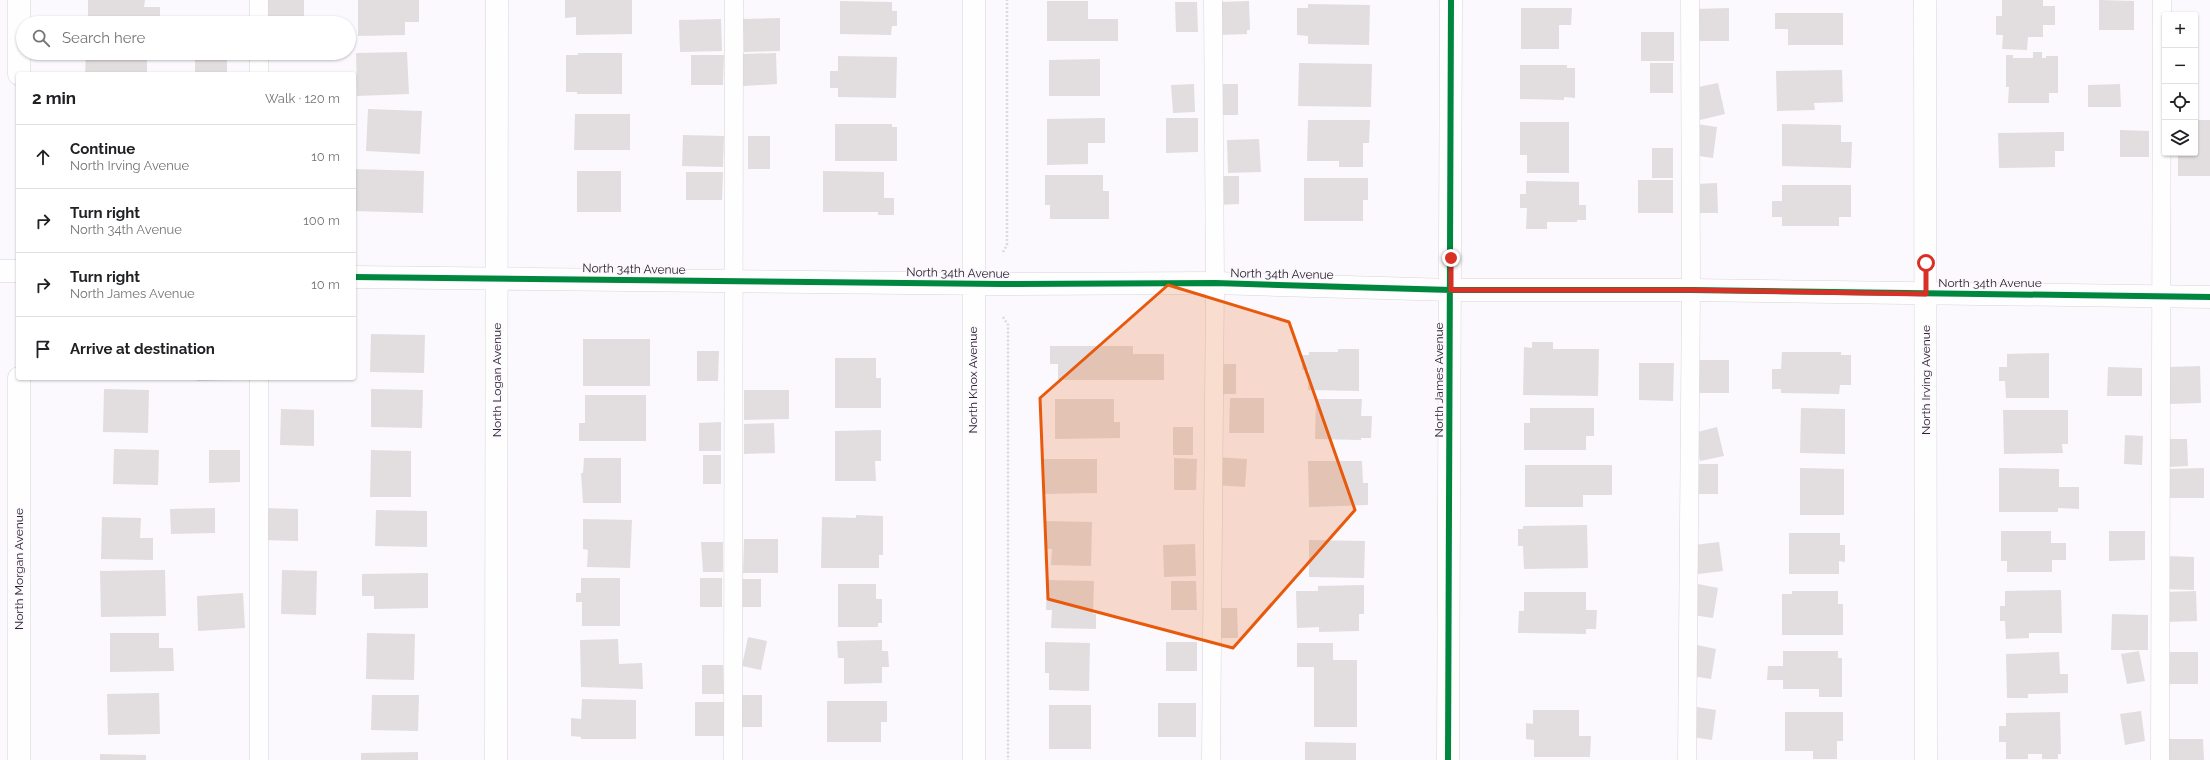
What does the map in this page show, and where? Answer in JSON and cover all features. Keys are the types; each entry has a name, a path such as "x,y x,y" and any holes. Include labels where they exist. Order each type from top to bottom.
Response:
{"street":[{"path":"19,0 19,16"},
{"name":"North Logan Avenue","path":"496,760 497,0"},
{"name":"North Knox Avenue","path":"974,0 974,760"},
{"name":"North James Avenue","path":"1448,760 1451,0"},
{"name":"North Irving Avenue","path":"1925,0 1926,760"},
{"path":"19,60 19,72"},
{"path":"0,271 16,271"},
{"name":"North 34th Avenue","path":"356,277 973,283 1215,283 1451,290 1691,290 2210,297"},
{"name":"North Morgan Avenue","path":"19,380 19,760"}],"lane":[{"path":"259,0 259,16"},
{"path":"733,760 734,0"},
{"path":"1211,760 1215,283 1213,0"},
{"path":"1687,760 1691,290 1690,0"},
{"path":"2160,760 2160,296 2162,0"},
{"path":"259,60 259,72"},
{"path":"259,380 259,760"}],"path":[{"path":"1002,253 1007,245 1007,0"},
{"path":"1000,313 1008,325 1008,760"}],"highlighted area":[{"path":"1168,285 1289,322 1355,510 1233,648 1048,599 1040,398"}],"building":[{"path":"88,0 145,0 144,7 160,7 160,16 88,16"},
{"path":"264,0 304,0 304,16 264,16"},
{"path":"358,0 419,0 419,22 405,22 405,35 358,36"},
{"path":"565,0 632,0 632,34 576,35 576,17 565,18"},
{"path":"2002,0 2043,0 2043,6 2055,6 2055,25 2043,25 2043,37 2028,37 2027,50 2002,49 2003,35 1996,35 1996,16 2002,16"},
{"path":"2099,0 2134,1 2134,30 2099,30"},
{"path":"840,1 892,2 892,11 897,11 897,26 892,26 891,35 840,34"},
{"path":"1047,1 1088,1 1088,19 1118,19 1118,41 1047,41"},
{"path":"1249,1 1250,30 1247,30 1247,34 1220,35 1218,2"},
{"path":"1175,2 1197,2 1198,32 1176,32"},
{"path":"1308,4 1370,5 1369,45 1308,44 1308,36 1297,35 1297,8 1308,8"},
{"path":"1521,8 1572,8 1571,25 1559,25 1559,49 1521,49"},
{"path":"1729,8 1729,41 1694,41 1693,9"},
{"path":"1775,13 1843,13 1843,45 1788,45 1788,29 1775,29"},
{"path":"780,18 780,51 744,52 743,19"},
{"path":"721,19 722,51 680,52 679,20"},
{"path":"1641,32 1674,32 1674,61 1641,61"},
{"path":"407,52 409,94 357,96 356,53"},
{"path":"2033,52 2042,52 2042,58 2046,58 2046,56 2058,56 2058,93 2049,93 2049,103 2008,103 2009,87 2006,87 2006,55 2013,55 2013,58 2033,58"},
{"path":"578,53 622,53 622,94 577,94 577,92 566,92 566,55 578,55"},
{"path":"776,53 777,84 743,86 742,54"},
{"path":"691,55 724,55 723,85 691,85"},
{"path":"838,56 897,57 896,98 838,97 838,88 830,88 830,71 838,71"},
{"path":"1100,59 1100,96 1049,96 1049,60"},
{"path":"86,60 147,60 147,72 85,72"},
{"path":"195,60 227,60 227,72 195,72"},
{"path":"1299,63 1372,64 1371,107 1298,106"},
{"path":"1650,63 1673,63 1673,93 1650,93"},
{"path":"1520,65 1567,65 1567,68 1575,68 1575,98 1564,97 1564,100 1520,99"},
{"path":"1842,70 1843,102 1814,103 1815,110 1777,111 1776,71"},
{"path":"1718,83 1725,114 1700,120 1693,88"},
{"path":"1194,84 1195,112 1173,113 1171,85"},
{"path":"1217,84 1238,84 1238,115 1218,115"},
{"path":"2120,84 2121,107 2088,107 2088,85"},
{"path":"368,109 422,111 420,154 366,151"},
{"path":"575,114 630,114 630,150 574,150"},
{"path":"1105,118 1105,143 1088,143 1088,164 1047,165 1047,119"},
{"path":"1166,118 1198,118 1198,152 1166,153"},
{"path":"1308,120 1370,120 1369,143 1363,143 1363,167 1339,167 1339,161 1307,161"},
{"path":"2198,120 2210,120 2210,176 2178,176 2178,156 2198,156"},
{"path":"1520,122 1569,122 1569,173 1527,173 1527,155 1520,155"},
{"path":"835,124 892,124 892,127 897,127 897,161 835,161"},
{"path":"1697,124 1717,127 1713,158 1692,155"},
{"path":"1782,124 1841,125 1841,142 1852,142 1851,168 1782,166"},
{"path":"2120,130 2149,131 2149,157 2120,157"},
{"path":"2064,132 2064,151 2055,151 2055,167 1999,168 1998,133"},
{"path":"683,135 724,136 723,167 682,166"},
{"path":"748,136 770,136 770,169 748,169"},
{"path":"1259,139 1261,172 1228,173 1227,140"},
{"path":"1652,148 1673,148 1673,178 1652,178"},
{"path":"356,169 424,171 423,213 356,211"},
{"path":"577,171 621,171 621,212 577,212"},
{"path":"823,171 884,172 884,198 894,198 894,215 878,215 878,212 823,212"},
{"path":"686,172 723,172 722,200 686,200"},
{"path":"1045,175 1103,175 1103,191 1109,191 1109,219 1050,219 1050,205 1045,205"},
{"path":"1218,176 1239,176 1239,204 1218,205"},
{"path":"1304,178 1368,178 1368,200 1363,200 1363,221 1304,221"},
{"path":"1638,180 1673,180 1673,213 1638,213"},
{"path":"1526,181 1579,182 1579,205 1586,205 1586,220 1577,220 1577,222 1547,222 1547,229 1526,229 1527,208 1520,208 1520,194 1526,194"},
{"path":"1717,183 1718,213 1697,213 1696,184"},
{"path":"1782,185 1851,185 1851,217 1839,217 1839,226 1782,226 1782,217 1772,217 1772,201 1782,201"},
{"path":"371,334 425,335 424,373 370,372"},
{"path":"583,339 650,339 650,386 583,386"},
{"path":"1532,342 1553,342 1553,349 1599,349 1598,396 1523,395 1524,347 1532,348"},
{"path":"1050,346 1133,346 1133,354 1164,354 1164,380 1058,380 1058,364 1050,364"},
{"path":"1338,349 1359,349 1359,391 1308,390 1309,370 1302,370 1302,355 1309,355 1309,352 1338,352"},
{"path":"697,351 719,351 718,381 697,381"},
{"path":"1782,352 1841,352 1841,355 1851,355 1851,385 1840,385 1839,394 1781,393 1781,389 1772,389 1772,369 1781,369"},
{"path":"2049,353 2049,398 2006,398 2005,381 1999,381 1999,367 2007,367 2007,354"},
{"path":"835,358 876,358 876,378 881,378 881,408 835,408"},
{"path":"1698,360 1729,360 1729,393 1698,393"},
{"path":"1639,363 1674,363 1673,401 1639,400"},
{"path":"1217,364 1236,364 1236,394 1217,394"},
{"path":"2200,366 2201,403 2170,404 2169,367"},
{"path":"2108,367 2142,368 2142,396 2107,396"},
{"path":"197,380 229,380 197,381"},
{"path":"104,389 149,390 148,433 103,432"},
{"path":"371,389 423,390 422,428 371,427"},
{"path":"744,390 789,390 789,419 744,420"},
{"path":"585,395 646,395 646,441 579,441 579,423 585,423"},
{"path":"1230,398 1264,398 1264,433 1229,433"},
{"path":"1055,399 1114,399 1114,422 1120,422 1120,438 1055,439"},
{"path":"1316,399 1362,399 1361,416 1372,416 1371,438 1361,438 1361,440 1315,439"},
{"path":"1530,408 1594,408 1594,436 1586,436 1586,450 1524,450 1524,423 1530,423"},
{"path":"1801,408 1845,409 1845,454 1800,453"},
{"path":"281,409 314,410 314,446 280,445"},
{"path":"2003,410 2068,410 2068,444 2062,444 2063,453 2004,454"},
{"path":"721,422 721,451 699,451 699,423"},
{"path":"774,423 775,453 744,454 744,424"},
{"path":"1173,427 1193,427 1193,455 1173,455"},
{"path":"1717,427 1724,456 1700,461 1693,433"},
{"path":"881,430 881,461 875,461 876,481 835,481 835,431"},
{"path":"2125,435 2143,436 2142,465 2124,464"},
{"path":"2166,439 2187,439 2188,466 2167,467"},
{"path":"114,449 159,450 158,485 113,484"},
{"path":"209,450 240,450 240,482 209,483"},
{"path":"371,450 411,451 411,497 370,497"},
{"path":"703,455 721,455 721,484 703,484"},
{"path":"1216,457 1247,459 1245,487 1215,485"},
{"path":"584,458 621,458 621,503 583,503 581,473 583,473"},
{"path":"1174,458 1197,459 1196,490 1174,490"},
{"path":"1044,459 1097,459 1097,493 1045,494"},
{"path":"1308,461 1362,461 1363,483 1368,483 1368,505 1309,507"},
{"path":"1693,464 1718,464 1718,494 1693,494"},
{"path":"1525,465 1612,465 1612,495 1583,495 1583,507 1525,507"},
{"path":"1800,468 1844,469 1844,515 1800,515"},
{"path":"1999,468 2059,469 2059,487 2079,487 2079,509 2058,508 2058,512 1999,512"},
{"path":"2204,468 2204,498 2167,498 2166,469"},
{"path":"215,508 215,533 171,534 170,509"},
{"path":"263,508 298,509 298,541 262,540"},
{"path":"376,510 427,511 427,547 375,546"},
{"path":"856,515 883,516 883,555 879,555 879,568 821,568 822,517 856,518"},
{"path":"102,517 141,518 140,538 153,538 153,560 101,559"},
{"path":"583,519 632,520 630,568 587,567 588,550 583,549"},
{"path":"1046,521 1092,522 1091,566 1051,565 1052,549 1045,549"},
{"path":"1587,525 1588,568 1524,569 1523,546 1518,546 1518,529 1523,529 1523,526"},
{"path":"2001,531 2051,531 2051,543 2066,543 2066,560 2052,560 2052,572 2007,572 2007,561 2001,561"},
{"path":"2109,531 2145,531 2145,560 2109,561"},
{"path":"1789,533 1840,533 1840,545 1845,545 1845,562 1839,561 1839,574 1789,574"},
{"path":"744,539 778,539 778,573 743,573"},
{"path":"1309,540 1365,541 1364,578 1309,577"},
{"path":"701,542 723,542 723,572 703,572"},
{"path":"1719,542 1723,571 1698,574 1694,545"},
{"path":"1195,544 1196,576 1164,577 1163,545"},
{"path":"2165,556 2194,557 2194,590 2164,589"},
{"path":"165,570 166,616 101,617 100,571"},
{"path":"282,570 317,571 316,615 281,614"},
{"path":"428,573 428,608 374,609 374,596 362,596 362,574"},
{"path":"581,578 620,578 620,626 582,626 582,602 576,602 576,593 581,593"},
{"path":"700,578 722,578 722,607 700,607"},
{"path":"742,579 761,579 761,607 742,607"},
{"path":"1047,580 1094,581 1093,614 1096,614 1096,629 1051,628 1052,610 1046,610"},
{"path":"1171,581 1196,581 1197,610 1171,610"},
{"path":"838,584 876,584 876,599 882,599 882,623 878,623 878,627 838,627"},
{"path":"1698,584 1718,588 1713,618 1693,615"},
{"path":"1364,585 1364,614 1359,614 1359,631 1319,632 1319,627 1297,628 1296,591 1318,591 1318,586"},
{"path":"2061,590 2062,633 2029,633 2029,638 2006,639 2005,621 2000,621 2000,606 2005,606 2005,591"},
{"path":"1792,591 1838,591 1838,604 1843,604 1843,635 1782,635 1782,594 1792,594"},
{"path":"2196,591 2197,621 2166,622 2165,592"},
{"path":"1524,592 1586,592 1586,610 1597,610 1596,629 1586,629 1586,634 1518,633 1519,611 1524,611"},
{"path":"243,593 245,628 198,631 197,596"},
{"path":"1218,608 1237,608 1238,638 1218,638"},
{"path":"2112,614 2148,615 2148,650 2111,650"},
{"path":"110,633 159,633 159,648 173,648 174,671 110,672"},
{"path":"367,633 415,634 414,680 366,679"},
{"path":"748,637 767,641 761,670 742,666"},
{"path":"618,639 619,664 642,663 643,689 581,687 580,640"},
{"path":"882,640 882,651 888,651 889,667 882,667 882,683 844,684 844,658 838,658 837,641"},
{"path":"1045,642 1090,643 1089,691 1049,690 1049,673 1045,673"},
{"path":"1166,642 1197,642 1197,671 1166,671"},
{"path":"1297,643 1333,643 1333,660 1357,660 1357,727 1314,727 1314,667 1297,667"},
{"path":"1697,645 1716,649 1711,679 1692,676"},
{"path":"1783,651 1838,651 1838,658 1842,658 1842,697 1819,697 1819,689 1783,689 1783,680 1767,680 1768,666 1783,666"},
{"path":"2139,651 2145,681 2127,684 2121,654"},
{"path":"2059,652 2060,674 2068,674 2068,693 2028,694 2028,698 2007,698 2006,654"},
{"path":"2165,652 2198,652 2198,684 2164,684"},
{"path":"702,665 723,665 724,694 702,694"},
{"path":"159,693 160,734 108,735 107,694"},
{"path":"372,695 419,695 418,731 371,730"},
{"path":"741,695 762,695 762,727 741,727"},
{"path":"582,699 636,700 636,739 581,739 581,737 571,736 571,718 581,719"},
{"path":"827,701 887,701 887,722 881,722 881,742 827,742"},
{"path":"695,702 724,702 724,736 695,736"},
{"path":"1158,703 1196,703 1196,737 1158,737"},
{"path":"1049,705 1091,705 1091,749 1049,749"},
{"path":"1697,707 1716,710 1712,740 1692,737"},
{"path":"1533,710 1579,710 1579,736 1591,736 1590,757 1534,757 1534,740 1526,739 1526,723 1533,724"},
{"path":"2141,711 2145,741 2125,745 2120,714"},
{"path":"1785,712 1843,712 1843,741 1837,741 1837,759 1813,759 1813,751 1785,751"},
{"path":"2060,712 2061,754 2058,754 2058,759 2042,759 2042,754 2028,754 2028,759 2006,759 2006,742 1999,742 1999,726 2006,726 2006,713"},
{"path":"2167,739 2203,739 2204,760 2168,760"},
{"path":"1305,742 1356,743 1356,760 1305,760"},
{"path":"418,752 418,760 361,760 361,753"},
{"path":"100,754 146,755 146,760 100,760"}],"cycle path":[{"path":"1448,760 1451,0"},
{"path":"356,277 1001,284 1215,283 1451,290 1691,290 2210,297"}],"route":[{"path":"1451,258 1451,290 1691,290 1926,294 1926,263"}]}
